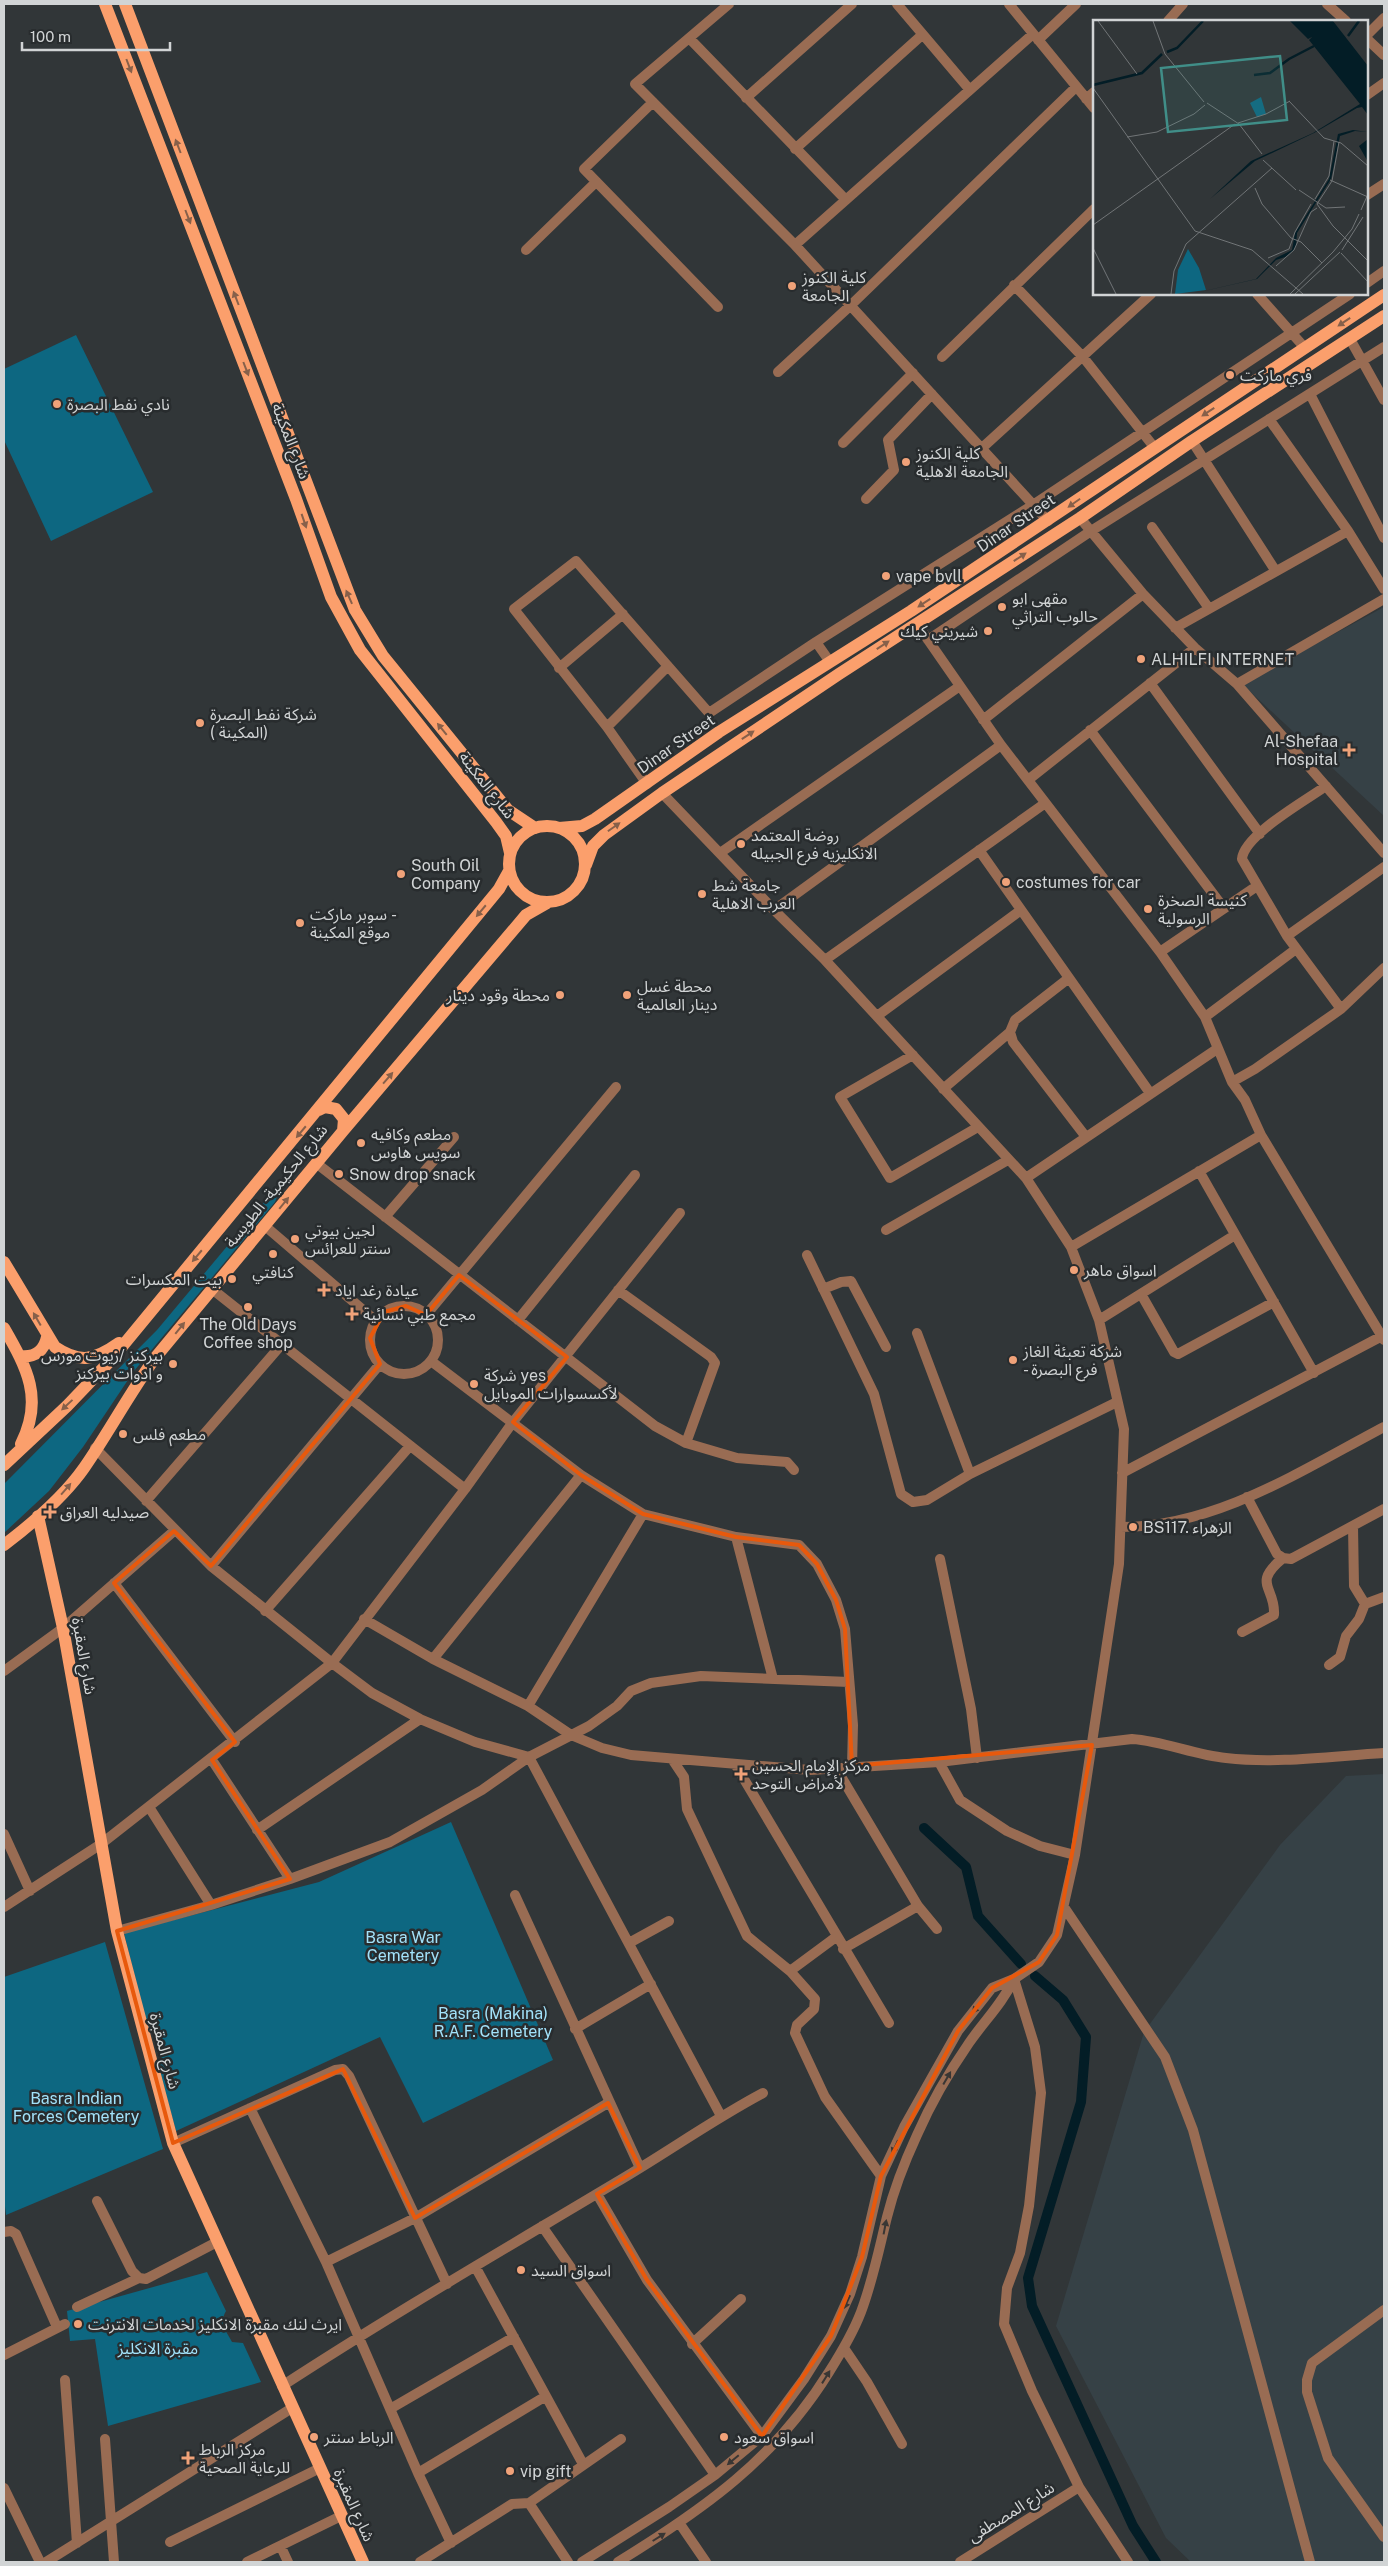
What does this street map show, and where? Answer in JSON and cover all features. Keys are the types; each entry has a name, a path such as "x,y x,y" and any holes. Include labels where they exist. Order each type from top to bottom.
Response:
{"main road":[{"name":"شارع المكينة","path":"105,4 331,597 345,626 360,650 496,822 506,836 510,853"},
{"name":"شارع المكينة","path":"125,4 356,610 383,656 508,810 535,828"},
{"name":"Dinar Street","path":"558,828 582,826 647,784 719,732 1048,521 1154,447 1384,295"},
{"name":"Dinar Street","path":"586,865 593,846 604,835 662,793 916,624 1080,518 1192,441 1384,316"},
{"path":"228,323 243,317"},
{"path":"546,826 558,828 570,833 584,853 586,865 584,877 578,888 558,902 534,901 522,894 514,884 509,871 510,853 524,833 546,826"},
{"name":"شارع الحكيمية - الطويسة","path":"4,1465 90,1383 131,1335 499,890 509,871"},
{"name":"شارع الحكيمية - الطويسة","path":"4,1545 38,1516 73,1481 127,1396 212,1289 342,1131 526,915 547,903"},
{"path":"319,1110 325,1108 336,1109 344,1119 342,1131"},
{"path":"4,1262 47,1337 55,1347 65,1354 89,1358 101,1355 131,1335"},
{"path":"4,1328 20,1356 31,1382 33,1404 26,1434 17,1453"},
{"path":"20,1356 33,1356 38,1353 43,1348 47,1337"},
{"name":"شارع المقبرة","path":"38,1516 63,1628 117,1931 173,2143 362,2562"}],"street":[{"path":"730,4 635,84 795,245 1048,521"},
{"path":"746,98 852,4"},
{"path":"897,4 970,90"},
{"path":"1009,4 1076,87 1090,96"},
{"path":"795,245 970,90 1076,4"},
{"path":"1169,20 1183,4"},
{"path":"1328,4 1344,20"},
{"path":"1368,34 1384,18"},
{"path":"795,149 922,35"},
{"path":"690,39 846,200"},
{"path":"1368,41 1384,55"},
{"path":"1368,94 1384,83"},
{"path":"778,372 851,306 1076,87"},
{"path":"653,102 584,169 718,308"},
{"path":"526,250 596,182"},
{"path":"1368,195 1384,184"},
{"path":"942,357 1093,210"},
{"path":"1368,282 1384,271"},
{"path":"1014,285 1083,357 1154,447"},
{"path":"982,448 1150,295"},
{"path":"1258,295 1305,348"},
{"path":"647,784 607,727 514,609 576,561 709,713 816,642 1033,505 1348,295"},
{"path":"1350,339 1384,400"},
{"path":"928,640 1091,532 1384,347"},
{"path":"843,443 913,374"},
{"path":"866,498 894,470 888,440 932,394"},
{"path":"1310,394 1384,538"},
{"path":"1269,419 1348,531 1384,589"},
{"path":"1192,441 1275,570"},
{"path":"1080,518 1143,594 1195,648 1237,684 1384,853"},
{"path":"1152,527 1208,607"},
{"path":"1176,628 1208,607 1348,531"},
{"path":"983,720 1143,594"},
{"path":"1237,684 1384,599"},
{"path":"559,668 623,614"},
{"path":"916,624 1044,804 1160,952 1205,1017 1232,1082 1245,1100 1261,1135 1384,1337 1122,1473"},
{"path":"816,642 830,662"},
{"path":"1028,780 1195,648"},
{"path":"607,727 668,666"},
{"path":"1150,683 1260,834"},
{"path":"720,853 960,686"},
{"path":"1090,730 1223,907"},
{"path":"774,910 1001,745"},
{"path":"1326,786 1247,845 1242,859 1256,886 1287,936 1341,1009"},
{"path":"582,2562 669,2507 715,2475 762,2436 831,2336 850,2294 862,2257 881,2176 904,2126 958,2031 992,1988 1014,1978 1039,1962 1057,1935 1075,1855 1119,1564 1124,1429 1099,1320 1071,1247 1026,1178 825,960 774,910 662,793"},
{"path":"825,960 1044,804"},
{"path":"979,850 1150,1094"},
{"path":"1287,936 1384,867"},
{"path":"1160,952 1256,886"},
{"path":"877,1016 1021,910"},
{"path":"1205,1017 1296,948"},
{"path":"1232,1082 1256,1069 1341,1009 1384,968"},
{"path":"943,1089 1010,1032 1015,1020 1069,978"},
{"path":"1010,1032 1013,1042 1086,1137"},
{"path":"1026,1178 1218,1049"},
{"path":"912,1055 840,1097 890,1178 978,1127"},
{"path":"426,1315 616,1087"},
{"path":"1071,1247 1261,1135"},
{"path":"385,1217 454,1137"},
{"path":"886,1230 1008,1160"},
{"path":"316,1164 655,1426 686,1443 737,1458 787,1462 794,1470"},
{"path":"1199,1171 1314,1373"},
{"path":"518,1320 635,1175"},
{"path":"4,1907 101,1844 212,1760 332,1664 364,1619 465,1490 513,1422 567,1357 680,1213"},
{"path":"265,1226 376,1321"},
{"path":"1099,1320 1235,1235"},
{"path":"807,1254 874,1394 901,1494 913,1502 927,1500 970,1474 1117,1402"},
{"path":"824,1289 840,1282 851,1281 886,1347"},
{"path":"212,1289 465,1490"},
{"path":"618,1290 711,1357 715,1364 686,1443"},
{"path":"1141,1294 1174,1352 1178,1354 1185,1352 1274,1302"},
{"path":"406,1306 417,1309 426,1315 435,1327 438,1342 431,1361 422,1369 412,1374 400,1374 389,1371 380,1364 371,1348 372,1329 384,1312 406,1306"},
{"path":"917,1333 970,1474"},
{"path":"146,1501 282,1344"},
{"path":"431,1361 581,1475 642,1514 736,1537 799,1546 817,1564 836,1600 845,1629 853,1725 852,1766"},
{"path":"210,1566 380,1364"},
{"path":"1120,1527 1148,1527 1187,1519 1247,1497 1384,1427"},
{"path":"265,1610 410,1446"},
{"path":"95,1448 210,1566 332,1664 372,1693 420,1720 475,1742 529,1757 721,2116"},
{"path":"433,1659 581,1475"},
{"path":"1247,1497 1277,1554 1283,1558 1291,1559 1384,1509"},
{"path":"528,1706 642,1514"},
{"path":"1353,1526 1354,1586 1365,1604"},
{"path":"4,1670 63,1628 174,1531"},
{"path":"736,1537 773,1679"},
{"path":"1242,1632 1274,1615 1266,1586 1267,1576 1269,1569 1283,1558"},
{"path":"940,1559 971,1709 977,1758"},
{"path":"114,1583 235,1742"},
{"path":"1329,1665 1340,1657 1346,1636 1358,1619 1365,1604 1384,1597"},
{"path":"364,1619 433,1659 528,1706 571,1735 602,1748 631,1755 810,1770 939,1762 1122,1740 1154,1741 1228,1759 1276,1759 1384,1753"},
{"path":"117,1931 211,1905 290,1879 390,1842 482,1790 529,1757 590,1726 616,1706 631,1691 651,1682 701,1676 848,1682"},
{"path":"257,1830 420,1720"},
{"path":"672,1759 684,1778 687,1809 747,1936 790,1971 816,2002 814,2009 797,2025 795,2033 826,2097 881,2176"},
{"path":"212,1760 290,1879"},
{"path":"939,1762 960,1800 1007,1831 1040,1846 1075,1855"},
{"path":"735,1764 843,1949 889,2023"},
{"path":"836,1768 918,1906 938,1929"},
{"path":"149,1807 211,1905"},
{"path":"4,1834 30,1891"},
{"path":"515,1895 608,2103 640,2168"},
{"path":"843,1949 918,1906"},
{"path":"1064,1907 1165,2057 1178,2089 1192,2130 1310,2562"},
{"path":"629,1943 669,1921"},
{"path":"790,1971 836,1937"},
{"path":"618,2562 680,2524 751,2468 782,2437 807,2406 844,2348 860,2314 872,2281 890,2208 917,2134 948,2076 969,2043 1004,2000 1014,1978"},
{"path":"1014,1978 1035,2047 1041,2093 1029,2206 1020,2253 1007,2288 1004,2324 1032,2391 1079,2487 1128,2562"},
{"path":"575,2029 651,1984"},
{"path":"173,2143 334,2070 343,2069 349,2076 447,2284"},
{"path":"282,2386 359,2336 476,2268 721,2116 763,2093"},
{"path":"326,2262 415,2218 608,2103"},
{"path":"250,2108 326,2262 418,2473 451,2543"},
{"path":"904,2126 917,2134"},
{"path":"597,2194 647,2280 692,2344 762,2436"},
{"path":"97,2201 132,2271 139,2278"},
{"path":"542,2226 715,2475"},
{"path":"4,2232 10,2231 16,2234 61,2326 4,2355"},
{"path":"77,2307 139,2278 146,2279 217,2242"},
{"path":"476,2268 584,2464"},
{"path":"692,2344 741,2299"},
{"path":"1384,2310 1312,2363 1307,2380 1307,2392 1328,2458 1384,2537"},
{"path":"390,2409 514,2337"},
{"path":"844,2348 867,2382 902,2444"},
{"path":"64,2380 77,2543"},
{"path":"793,2393 807,2406"},
{"path":"418,2473 546,2396"},
{"path":"46,2562 292,2408"},
{"path":"106,2439 114,2562"},
{"path":"420,2562 512,2504 529,2503 621,2439"},
{"path":"170,2542 320,2468"},
{"name":"شارع المصطفى","path":"960,2562 1079,2487"},
{"path":"4,2488 40,2562"},
{"path":"529,2503 568,2562"},
{"path":"247,2562 341,2516"},
{"path":"680,2524 706,2562"},
{"path":"281,2547 288,2562"}],"highlighted area":[{"path":"459,1275 567,1357 513,1422 581,1475 643,1514 736,1537 799,1545 817,1564 836,1600 845,1629 852,1766 1092,1745 1057,1935 1039,1962 992,1988 958,2031 881,2176 862,2257 831,2336 762,2436 647,2280 597,2194 640,2168 608,2103 415,2218 343,2069 173,2143 117,1931 290,1879 212,1760 235,1742 114,1583 174,1531 211,1566 380,1364 370,1338 384,1312 406,1306 426,1315"}],"shaded area":[{"name":"Al-Shefaa Hospital","path":"1384,607 1384,816 1242,684"},
{"path":"1384,1774 1384,2562 1191,2562 1166,2538 1056,2326 1144,2032 1280,1845 1346,1776"}],"green space":[{"name":"نادي نفط البصرة","path":"76,335 153,492 51,541 4,440 4,369"},
{"path":"275,1189 280,1190 275,1202 134,1371 83,1447 49,1491 4,1533 4,1484 157,1330"},
{"name":"Basra War Cemetery","path":"451,1822 553,2060 423,2123 380,2037 176,2131 158,2066 163,2054 163,2043 158,2034 147,2026 124,1933 319,1882"},
{"name":"Basra Indian Forces Cemetery","path":"105,1942 163,2149 6,2215 4,2198 4,1977"},
{"name":"مقبرة الانكليز","path":"207,2272 226,2311 223,2323 226,2331 232,2342 243,2343 261,2382 108,2426 95,2339 70,2341 67,2311"}],"waterway":[{"path":"924,1828 966,1867 978,1916 1021,1964"},
{"path":"1035,1976 1063,2000 1086,2037 1081,2102 1028,2278 1032,2306 1133,2526 1156,2562"}],"place":[{"name":"كلية الكنوز الجامعة","path":"792,286"},
{"name":"فري ماركت","path":"1230,375"},
{"name":"نادي نفط البصرة","path":"57,404"},
{"name":"كلية الكنوز الجامعة الاهلية","path":"906,462"},
{"name":"vape bvll","path":"886,576"},
{"name":"مقهى ابو حالوب التراثي","path":"1002,607"},
{"name":"شيريني كيك","path":"988,631"},
{"name":"ALHILFI INTERNET","path":"1141,659"},
{"name":"شركة نفط البصرة ( المكينة)","path":"200,723"},
{"name":"Al-Shefaa Hospital","path":"1349,750"},
{"name":"روضة المعتمد الانكليزيه فرع الجبيله","path":"741,844"},
{"name":"South Oil Company","path":"401,874"},
{"name":"costumes for car","path":"1006,882"},
{"name":"جامعة شط العرب الاهلية","path":"702,894"},
{"name":"كنيسة الصخرة الرسولية","path":"1148,909"},
{"name":"سوبر ماركت - موقع المكينة","path":"300,923"},
{"name":"محطة وقود دينار","path":"560,995"},
{"name":"محطة غسل دينار العالمية","path":"627,995"},
{"name":"مطعم وكافيه سويس هاوس","path":"361,1143"},
{"name":"Snow drop snack","path":"339,1174"},
{"name":"لجين بيوتي سنتر للعرائس","path":"295,1239"},
{"name":"كنافتي","path":"273,1254"},
{"name":"اسواق ماهر","path":"1074,1270"},
{"name":"بيت المكسرات","path":"232,1279"},
{"name":"عيادة رغد اياد","path":"324,1290"},
{"name":"The Old Days Coffee shop","path":"248,1307"},
{"name":"مجمع طبي نسائية","path":"352,1314"},
{"name":"شركة تعبئة الغاز - فرع البصرة","path":"1013,1360"},
{"name":"بيركنز /زيوت مورس و ادوات بيركنز","path":"173,1364"},
{"name":"شركة yes لأكسسوارات الموبايل","path":"474,1384"},
{"name":"مطعم فلس","path":"123,1434"},
{"name":"صيدليه العراق","path":"50,1512"},
{"name":"BS117. الزهراء","path":"1133,1527"},
{"name":"مركز الإمام الحسين لأمراض التوحد","path":"741,1774"},
{"name":"اسواق السيد","path":"521,2270"},
{"name":"ايرث لنك مقبرة الانكليز لخدمات الانترنت","path":"78,2324"},
{"name":"الرباط سنتر","path":"314,2437"},
{"name":"اسواق سعود","path":"724,2437"},
{"name":"مركز الرباط للرعاية الصحية","path":"188,2458"},
{"name":"vip gift","path":"510,2471"}],"park label":[{"name":"Basra (Makina) R.A.F. Cemetery","path":"493,2022"}]}
